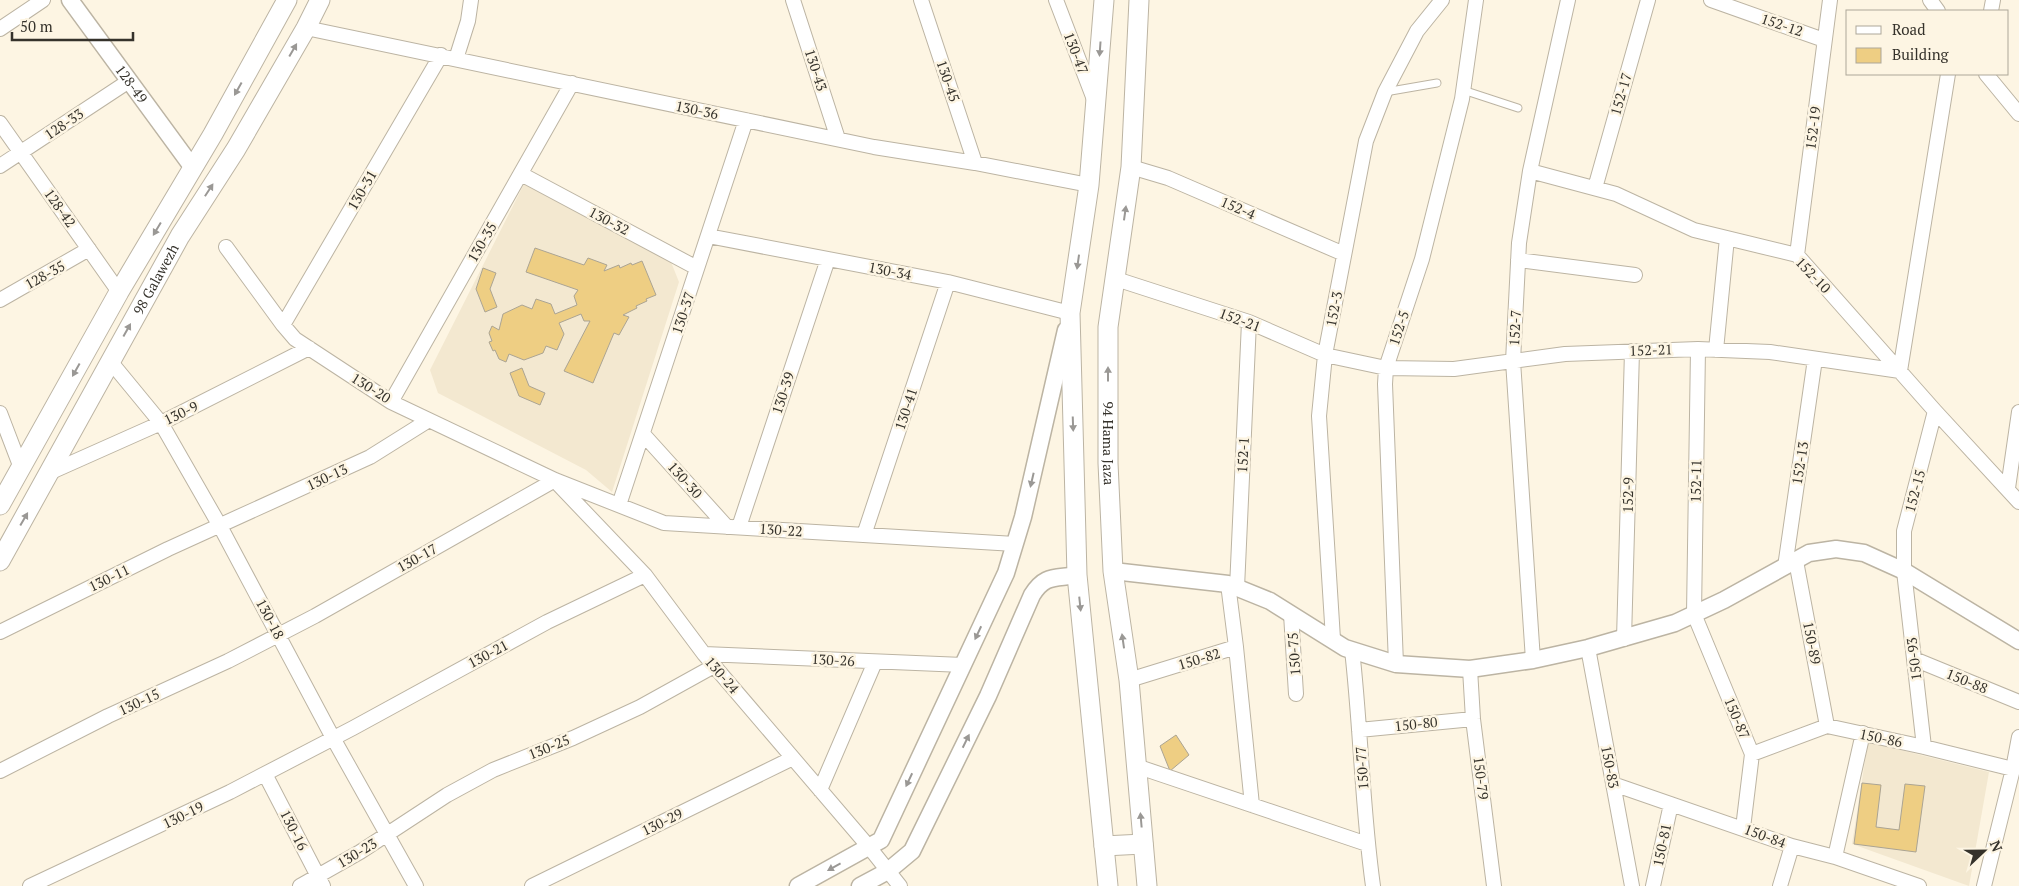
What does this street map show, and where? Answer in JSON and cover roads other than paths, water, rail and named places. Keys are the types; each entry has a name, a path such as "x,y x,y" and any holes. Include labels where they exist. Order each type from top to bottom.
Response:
{"main road":[{"name":"98 Galawezh","path":"0,505 11,477 213,134 287,0"},
{"name":"98 Galawezh","path":"0,561 180,236 236,149 306,28 320,0"},
{"path":"1104,0 1089,185 1070,313 1077,575 1108,886"},
{"name":"94 Hama Jaza","path":"1139,0 1131,167 1108,337 1108,463 1113,571 1129,680 1147,886"},
{"path":"213,134 236,149"},
{"path":"1104,846 1143,844"}],"street":[{"path":"0,29 43,0"},
{"name":"128-49","path":"70,0 193,168"},
{"path":"456,59 468,21 471,0"},
{"name":"130-43","path":"793,0 838,139"},
{"name":"130-45","path":"921,0 975,163"},
{"name":"130-47","path":"1056,0 1096,106"},
{"name":"152-3","path":"1333,639 1320,416 1325,355 1366,141 1385,92 1417,31 1442,0"},
{"name":"152-5","path":"1396,664 1385,384 1386,368 1422,258 1463,90 1476,0"},
{"name":"152-7","path":"1533,660 1513,361 1518,260 1530,171 1568,0"},
{"name":"152-17","path":"1594,188 1648,0"},
{"name":"152-12","path":"1711,0 1824,40"},
{"name":"152-19","path":"1797,255 1830,0"},
{"name":"130-36","path":"306,28 838,139 1089,185"},
{"name":"130-31","path":"283,325 441,55"},
{"path":"1900,370 1948,75"},
{"path":"1987,75 2019,114"},
{"name":"128-33","path":"0,166 129,81"},
{"name":"130-35","path":"391,402 572,83"},
{"name":"130-37","path":"619,505 746,120"},
{"name":"128-42","path":"0,123 119,292"},
{"name":"152-4","path":"1131,167 1168,178 1344,254"},
{"name":"152-10","path":"1530,171 1616,194 1694,230 1797,255 1936,412 2019,502"},
{"name":"130-32","path":"521,174 697,268"},
{"name":"130-34","path":"708,236 948,282 1070,313"},
{"path":"1716,350 1726,238"},
{"name":"130-20","path":"226,247 295,339 391,402 555,480"},
{"name":"128-35","path":"0,300 89,250"},
{"name":"130-39","path":"733,527 828,259"},
{"path":"1518,260 1635,275"},
{"name":"152-21","path":"1116,279 1249,322 1325,355 1386,368 1454,369 1565,354 1698,348 1770,352 1900,370"},
{"name":"130-41","path":"864,535 948,282"},
{"path":"798,886 881,840 1006,573 1023,517 1070,313"},
{"name":"152-1","path":"1232,586 1249,322"},
{"name":"130-9","path":"51,472 161,423 309,348"},
{"name":"152-11","path":"1694,614 1698,348"},
{"name":"152-9","path":"1624,638 1632,351"},
{"name":"152-13","path":"1791,564 1816,359"},
{"name":"130-18","path":"110,361 161,423 220,526 333,738 416,886"},
{"name":"152-15","path":"1904,571 1904,531 1936,412"},
{"path":"2008,488 2019,412"},
{"path":"0,413 11,477"},
{"name":"130-13","path":"220,526 370,457 429,420"},
{"name":"130-30","path":"643,434 733,527"},
{"name":"130-22","path":"555,480 664,523 1015,544"},
{"name":"130-24","path":"555,480 645,575 704,654 900,886"},
{"name":"130-17","path":"278,635 555,480"},
{"name":"130-11","path":"0,632 168,549 220,526"},
{"path":"1113,571 1232,586 1270,601 1345,648 1396,664 1470,669 1533,660 1588,648 1675,623 1809,553 1836,549 1864,553 1904,571 2019,641"},
{"name":"150-89","path":"1791,564 1827,726"},
{"name":"150-93","path":"1904,571 1924,747"},
{"name":"130-21","path":"333,738 548,622 645,575"},
{"path":"860,886 888,871 912,850 988,696 1032,595 1040,583 1060,576 1077,575"},
{"name":"150-82","path":"1129,680 1236,647 1232,586"},
{"name":"150-75","path":"1291,614 1296,694"},
{"name":"150-87","path":"1694,614 1752,754 1743,828"},
{"name":"130-15","path":"0,772 108,716 228,661 278,635"},
{"path":"1236,647 1252,805"},
{"name":"150-83","path":"1588,648 1632,886"},
{"name":"150-77","path":"1352,650 1367,844 1373,886"},
{"name":"130-26","path":"704,654 963,665"},
{"name":"150-88","path":"1914,660 2019,702"},
{"path":"820,790 875,662"},
{"name":"130-25","path":"388,834 447,795 494,770 573,738 640,707 714,666"},
{"name":"150-79","path":"1470,669 1473,719 1494,886"},
{"name":"150-80","path":"1359,730 1473,719"},
{"path":"1752,754 1827,726"},
{"name":"150-86","path":"1827,726 2013,769"},
{"path":"1835,857 1863,734"},
{"path":"1984,886 2019,737"},
{"name":"130-19","path":"30,886 265,774 333,738"},
{"name":"130-29","path":"532,886 793,758"},
{"path":"1136,766 1367,844"},
{"name":"130-16","path":"265,774 320,881"},
{"name":"150-84","path":"1613,784 1792,846 1835,857 1919,886"},
{"name":"150-81","path":"1653,886 1671,804"},
{"name":"130-23","path":"300,886 320,881 388,834"},
{"path":"1780,886 1792,846"}],"lane":[{"path":"1385,92 1437,83"},
{"path":"1463,90 1518,108"}]}
